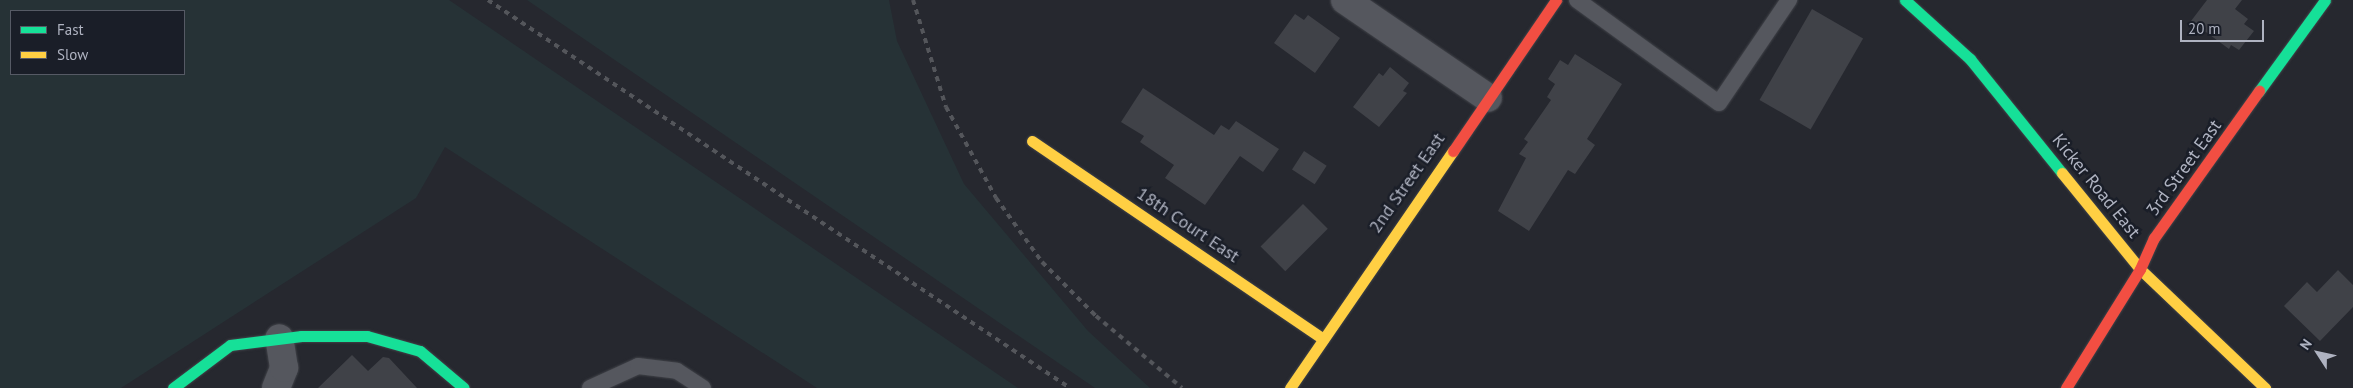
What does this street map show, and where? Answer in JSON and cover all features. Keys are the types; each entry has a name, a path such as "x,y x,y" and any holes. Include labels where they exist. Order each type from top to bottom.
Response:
{"street":[{"path":"1345,0 1488,98"},
{"name":"2nd Street East","path":"1290,388 1556,0"},
{"name":"Kicker Road East","path":"1904,0 1970,59 2140,269 2265,388"},
{"name":"3rd Street East","path":"2066,388 2140,269 2154,238 2326,0"},
{"name":"18th Court East","path":"1032,140 1323,339"},
{"path":"174,388 230,345 279,338 367,336 420,351 464,388"},
{"path":"276,388 284,368 279,338"}],"lane":[{"path":"1577,0 1719,103 1789,0"},
{"path":"590,388 638,366 678,371 703,388"}],"shaded area":[{"path":"0,0 449,0 1018,388 817,388 445,147 416,198 121,388 0,388"},
{"path":"527,0 889,0 897,41 964,184 1088,331 1150,388 1095,388"}],"building":[{"path":"2207,0 2242,0 2235,9 2248,19 2244,24 2254,31 2239,50 2231,45 2229,49 2191,21"},
{"path":"1812,9 1863,38 1811,129 1760,100"},
{"path":"1295,14 1304,20 1308,15 1340,38 1315,73 1274,43"},
{"path":"1575,54 1622,84 1587,139 1595,145 1575,174 1568,170 1529,231 1498,211 1526,158 1519,154 1528,142 1524,139 1551,100 1547,97 1555,84 1548,79 1560,60 1568,65"},
{"path":"1390,67 1409,83 1403,91 1407,93 1379,127 1353,107 1379,73 1383,76"},
{"path":"1143,88 1214,135 1221,125 1229,130 1236,121 1279,149 1263,172 1240,156 1205,205 1165,178 1174,165 1140,142 1144,136 1121,122"},
{"path":"1304,151 1327,166 1315,184 1292,169"},
{"path":"1303,204 1328,229 1285,271 1261,246"},
{"path":"2338,270 2353,285 2353,307 2320,341 2284,306 2307,282 2317,292"},
{"path":"352,355 368,371 383,357 389,358 417,388 318,388"}],"railway":[{"path":"488,0 1070,388"},
{"path":"913,0 946,107 996,198 1042,262 1096,316 1182,388"}],"traffic: fast":[{"path":"1905,0 1970,59 2062,173"},
{"path":"2259,91 2325,0"},
{"path":"173,388 230,345 301,336 367,336 420,351 464,388"}],"traffic: slow":[{"path":"1032,141 1323,339"},
{"path":"1290,388 1453,151"},
{"path":"2062,173 2140,269 2265,388"}],"traffic: jam":[{"path":"1453,151 1556,0"},
{"path":"2066,388 2140,269 2154,238 2259,91"}]}
